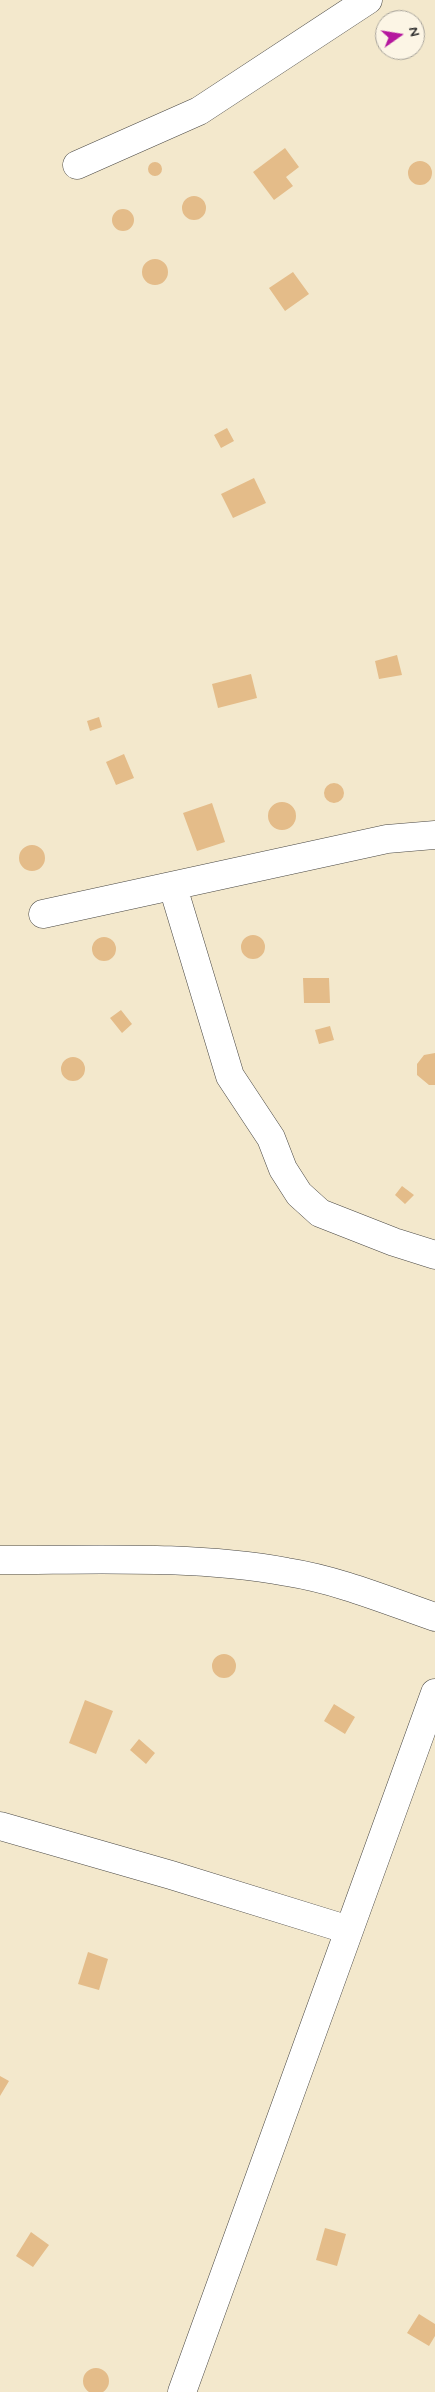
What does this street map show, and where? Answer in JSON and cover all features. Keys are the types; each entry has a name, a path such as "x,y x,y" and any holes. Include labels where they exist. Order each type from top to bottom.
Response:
{"street":[{"path":"77,165 199,111 368,0"},
{"path":"43,914 387,839 435,835"},
{"path":"173,887 230,1076 271,1138 283,1169 299,1194 320,1213 394,1242 435,1255"},
{"path":"0,1560 200,1561 287,1572 344,1586 435,1617"},
{"path":"182,2392 435,1693"},
{"path":"0,1826 171,1875 349,1930"}],"building":[{"path":"285,148 299,167 286,177 293,186 274,200 253,172"},
{"path":"420,161 429,164 432,173 429,182 420,185 411,182 408,173 411,164"},
{"path":"155,162 160,164 162,169 160,174 155,176 150,174 148,169 150,164"},
{"path":"194,196 202,200 206,208 202,216 194,220 186,216 182,208 186,200"},
{"path":"123,209 131,212 134,220 131,228 123,231 115,228 112,220 115,212"},
{"path":"155,259 164,263 168,272 164,281 155,285 146,281 142,272 146,263"},
{"path":"293,272 309,294 285,311 269,288"},
{"path":"227,428 234,441 221,448 214,435"},
{"path":"254,478 266,503 233,518 221,494"},
{"path":"397,655 402,675 379,679 375,661"},
{"path":"251,674 257,698 218,708 212,684"},
{"path":"99,717 102,727 90,731 87,721"},
{"path":"124,754 134,778 116,785 106,762"},
{"path":"334,783 341,786 344,793 341,800 334,803 327,800 324,793 327,786"},
{"path":"282,802 292,806 296,816 292,826 282,830 272,826 268,816 272,806"},
{"path":"212,803 225,842 197,851 183,813"},
{"path":"32,845 41,849 45,858 41,867 32,871 23,867 19,858 23,849"},
{"path":"253,935 258,936 264,942 264,952 258,958 253,959 248,958 242,952 241,947 242,942 248,936"},
{"path":"104,937 113,940 116,949 113,958 104,961 95,958 92,949 95,940"},
{"path":"303,978 329,978 330,1003 304,1003"},
{"path":"121,1010 132,1024 122,1033 110,1018"},
{"path":"330,1026 334,1040 319,1044 315,1030"},
{"path":"435,1053 435,1085 429,1085 417,1075 417,1064 424,1055"},
{"path":"73,1057 82,1060 85,1069 82,1078 73,1081 64,1078 61,1069 64,1060"},
{"path":"402,1186 414,1195 405,1204 395,1195"},
{"path":"224,1654 232,1658 236,1666 232,1674 224,1678 216,1674 212,1666 216,1658"},
{"path":"85,1700 113,1711 96,1754 69,1743"},
{"path":"334,1704 355,1717 345,1734 324,1721"},
{"path":"139,1739 155,1753 146,1764 130,1750"},
{"path":"88,1952 108,1959 99,1990 78,1984"},
{"path":"0,2076 9,2081 0,2096"},
{"path":"325,2228 346,2234 337,2266 316,2260"},
{"path":"31,2232 49,2245 33,2267 16,2256"},
{"path":"419,2314 435,2324 435,2336 429,2346 407,2333"},
{"path":"96,2368 105,2372 109,2381 105,2390 96,2394 87,2390 83,2381 87,2372"}]}
